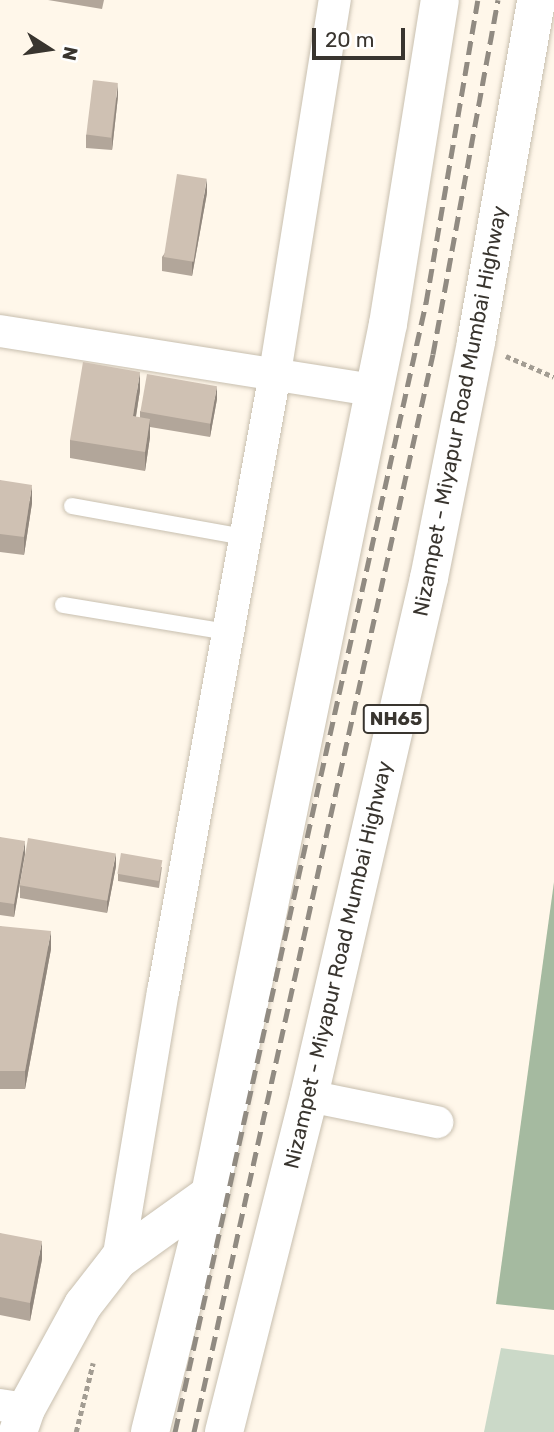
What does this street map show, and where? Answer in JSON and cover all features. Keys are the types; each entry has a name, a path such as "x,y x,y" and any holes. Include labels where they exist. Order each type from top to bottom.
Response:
{"main road":[{"path":"150,1432 211,1194 388,324 440,0"},
{"name":"Nizampet - Miyapur Road Mumbai Highway","path":"224,1432 309,1097 429,578 476,342 536,0"},
{"path":"15,1416 83,1305 118,1260 211,1194"}],"street":[{"path":"118,1260 275,373 335,0"},
{"path":"0,331 373,390"},
{"path":"309,1097 437,1122"}],"lane":[{"path":"72,506 245,537"},
{"path":"63,605 228,632"}],"path":[{"path":"476,342 554,377"}],"green space":[{"path":"554,882 554,1310 496,1304"},
{"path":"501,1348 554,1355 554,1432 484,1432"}],"building":[{"path":"93,80 118,83 111,138 86,135"},
{"path":"177,174 207,179 193,262 164,257"},
{"path":"83,362 140,372 133,416 150,419 145,452 70,440"},
{"path":"147,374 217,386 210,424 140,411"},
{"path":"0,480 32,485 24,537 0,534"},
{"path":"0,837 25,841 14,904 0,902"},
{"path":"28,838 116,853 107,901 20,885"},
{"path":"121,853 162,860 159,881 117,874"},
{"path":"0,926 51,931 25,1071 0,1071"},
{"path":"0,1233 42,1241 30,1303 0,1297"}],"railway":[{"path":"175,1432 426,303 478,0"},
{"path":"194,1432 433,354 498,0"}]}
